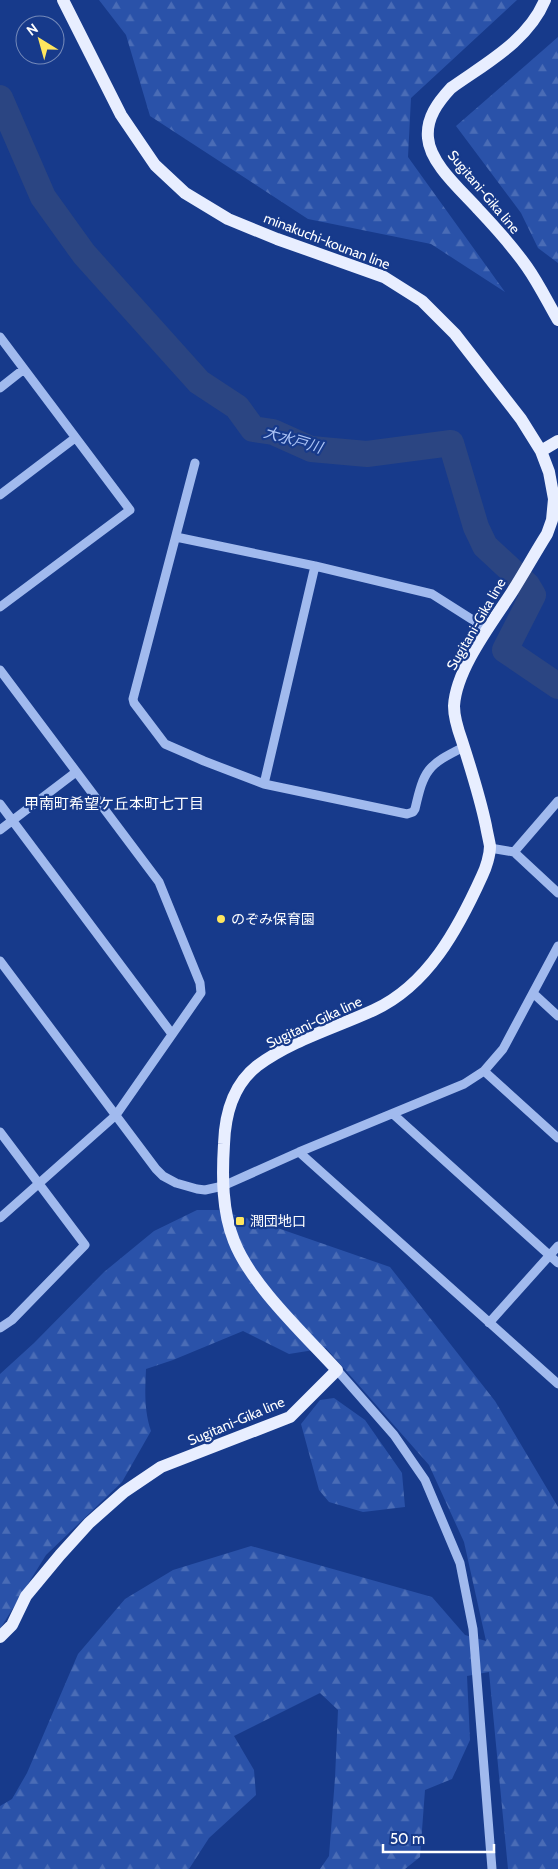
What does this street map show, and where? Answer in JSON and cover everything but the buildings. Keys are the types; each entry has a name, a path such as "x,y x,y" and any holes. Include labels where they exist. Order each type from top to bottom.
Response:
{"main road":[{"name":"minakuchi-kounan line","path":"64,0 120,115 155,165 185,193 228,219 277,239 384,277 422,301 455,334 521,419 541,452 549,472 553,490 555,517"},
{"name":"Sugitani-Gika line","path":"545,0 533,22 519,39 452,88 444,96 432,114 428,138 430,148 442,169 486,217 528,268 558,320"},
{"path":"541,452 558,441"},
{"name":"Sugitani-Gika line","path":"0,1637 12,1625 26,1596 60,1555 89,1523 124,1492 161,1467 290,1417 337,1370 286,1315 244,1262 234,1241 226,1212 223,1186 225,1129 233,1097 240,1084 256,1067 288,1047 376,1009 401,995 427,971 467,906 484,873 490,848 478,791 456,722 454,708 456,690 487,629 516,586 555,517"}],"street":[{"path":"0,337 130,510 0,607"},
{"path":"0,388 24,369"},
{"path":"0,495 76,438"},
{"path":"195,463 133,699 134,703 165,744 264,784 406,814 413,812 415,809 422,779 430,768 444,756 464,747"},
{"path":"176,537 315,566 432,594 487,629"},
{"path":"264,784 315,566"},
{"path":"0,670 159,882 200,983 201,993 116,1115 0,1218"},
{"path":"0,830 76,772"},
{"path":"514,852 558,801"},
{"path":"0,804 172,1034"},
{"path":"490,848 514,852 558,893"},
{"path":"0,961 163,1176 176,1184 197,1190 205,1190 223,1186 299,1152 464,1084 484,1071 503,1049 558,946"},
{"path":"533,993 558,1016"},
{"path":"484,1071 558,1138"},
{"path":"393,1114 558,1263"},
{"path":"0,1132 85,1246 12,1320 0,1328"},
{"path":"299,1152 558,1384"},
{"path":"490,1323 558,1246"},
{"path":"337,1370 394,1435 425,1480 460,1563 474,1629 492,1869"}],"green space":[{"path":"99,0 517,0 411,98 408,157 505,292 431,244 308,219 150,116 126,35"},
{"path":"558,37 558,263 538,248 521,213 456,126"},
{"path":"197,1210 218,1210 266,1224 390,1267 495,1401 558,1507 558,1869 508,1869 489,1672 467,1676 470,1740 452,1779 425,1790 420,1857 405,1869 320,1869 329,1856 338,1710 320,1693 234,1736 254,1770 256,1795 209,1838 189,1869 0,1869 0,1806 12,1799 27,1773 78,1654 125,1599 173,1570 251,1546 432,1597 465,1635 486,1641 464,1542 429,1465 326,1348 289,1354 243,1331 146,1369 146,1408 151,1431 122,1482 46,1555 0,1629 0,1374 34,1343 104,1272 154,1231"},
{"path":"334,1398 365,1420 402,1473 405,1507 363,1512 329,1502 319,1490 301,1424 320,1400"}],"waterway":[{"name":"大水戸川","path":"0,98 43,197 84,254 199,382 237,407 253,429 273,432 311,449 367,454 451,443 476,527 485,546 527,585 533,595 505,650 558,686"}],"place":[{"name":"のぞみ保育園","path":"221,919"},
{"name":"潤団地口","path":"240,1221"}],"district":[{"name":"甲南町希望ケ丘本町七丁目","path":"114,804"}]}
